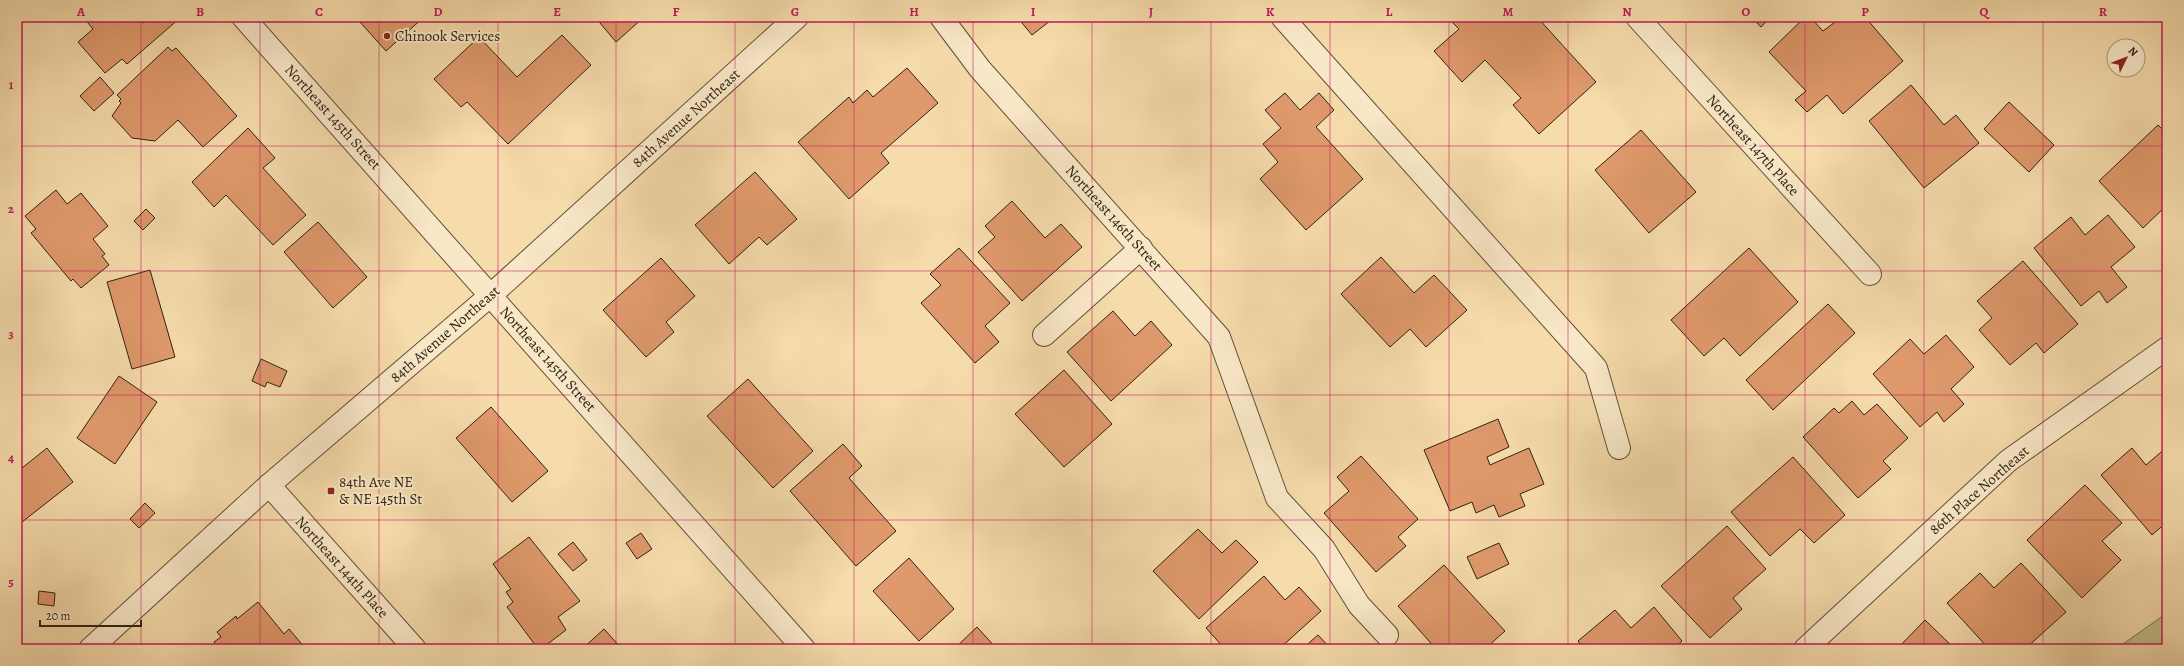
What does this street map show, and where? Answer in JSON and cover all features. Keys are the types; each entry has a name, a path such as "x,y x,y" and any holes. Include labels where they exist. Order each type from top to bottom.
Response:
{"street":[{"name":"Northeast 145th Street","path":"243,17 804,649"},
{"name":"84th Avenue Northeast","path":"90,649 269,485 491,295 797,17"},
{"name":"Northeast 146th Street","path":"941,17 980,69 1219,337 1276,498 1324,549 1359,605 1387,635"},
{"path":"1282,17 1596,368 1619,448"},
{"name":"Northeast 147th Place","path":"1637,17 1870,274"},
{"path":"1044,335 1141,248"},
{"name":"86th Place Northeast","path":"1805,649 2008,461 2167,348"},
{"name":"Northeast 144th Place","path":"269,485 415,649"}],"green space":[{"path":"2167,613 2167,649 2116,649"}],"building":[{"path":"83,17 138,17 143,23 150,17 180,18 127,64 122,59 105,73 78,42 93,29"},
{"name":"Chinook Services","path":"363,17 424,17 386,51 359,21"},
{"path":"595,17 644,17 616,42"},
{"path":"1017,17 1055,17 1032,35"},
{"path":"1447,17 1537,17 1596,82 1539,134 1513,105 1521,98 1485,60 1462,82 1434,51 1459,29"},
{"path":"1751,17 1771,17 1761,27"},
{"path":"1805,17 1810,17 1823,31 1842,17 1865,17 1903,61 1843,114 1827,95 1807,112 1795,100 1806,91 1769,52"},
{"path":"562,35 591,65 508,144 467,102 461,107 434,79 479,37 517,77"},
{"path":"168,47 172,51 176,48 237,116 203,147 178,120 155,141 132,138 112,116 121,103 119,101 121,99 117,95"},
{"path":"907,68 938,103 881,153 889,163 849,199 798,142 849,97 853,103 867,90 873,97"},
{"path":"100,77 114,93 94,111 80,96"},
{"path":"1911,85 1944,125 1956,115 1979,143 1924,188 1869,121"},
{"path":"1285,93 1300,110 1319,93 1334,110 1316,127 1363,179 1306,230 1260,179 1278,162 1263,144 1281,128 1265,110"},
{"path":"2009,102 2054,145 2029,172 1984,129"},
{"path":"2158,125 2167,134 2167,205 2143,228 2099,181"},
{"path":"248,128 275,158 263,168 306,215 273,245 226,195 214,207 192,182"},
{"path":"1641,130 1696,192 1649,233 1595,170"},
{"path":"755,172 797,219 767,245 759,237 729,264 695,225"},
{"path":"56,190 67,204 81,193 108,226 93,239 105,254 102,256 109,265 81,288 73,279 71,281 31,233 36,229 25,216"},
{"path":"1012,201 1045,238 1061,224 1082,247 1022,301 978,252 995,237 985,226"},
{"path":"146,209 155,218 143,230 134,221"},
{"path":"2108,215 2135,247 2111,267 2127,287 2107,303 2099,291 2081,306 2034,248 2071,217 2085,235"},
{"path":"318,222 367,277 333,308 284,252"},
{"path":"959,248 1010,303 985,326 999,342 975,363 921,303 941,285 930,274"},
{"path":"1749,248 1798,302 1740,356 1724,338 1704,356 1671,320"},
{"path":"1381,257 1414,293 1434,275 1467,310 1426,347 1410,329 1390,347 1341,294"},
{"path":"661,258 695,296 666,322 674,332 646,357 603,310"},
{"path":"2023,261 2078,324 2044,353 2036,343 2010,365 1979,330 1992,318 1977,301"},
{"path":"150,270 175,357 132,369 107,282"},
{"path":"1828,304 1855,333 1773,410 1746,380"},
{"path":"1113,311 1135,336 1151,321 1172,345 1111,401 1067,352"},
{"path":"1946,335 1974,367 1951,389 1964,404 1944,422 1937,412 1920,427 1873,374 1910,339 1924,354"},
{"path":"261,359 287,371 280,387 267,382 265,387 252,381"},
{"path":"1064,370 1112,424 1064,467 1015,414"},
{"path":"119,376 157,402 115,464 77,438"},
{"path":"748,379 813,451 773,488 707,416"},
{"path":"1852,401 1864,415 1877,404 1908,438 1883,461 1891,469 1858,498 1803,437 1834,408 1839,413"},
{"path":"491,407 548,471 512,502 456,438"},
{"path":"1498,419 1509,447 1487,457 1490,465 1529,448 1544,484 1520,494 1525,506 1499,517 1494,505 1476,513 1472,502 1450,511 1424,450"},
{"path":"843,444 862,466 849,478 896,531 856,566 790,491"},
{"path":"2167,447 2167,522 2152,535 2101,475 2132,448 2146,465"},
{"path":"47,448 73,482 17,526 17,472"},
{"path":"1361,456 1418,519 1398,537 1406,546 1376,572 1324,513 1349,491 1337,477"},
{"path":"1793,457 1845,515 1814,543 1800,529 1770,556 1731,512"},
{"path":"2085,485 2122,523 2102,541 2121,560 2082,598 2027,540"},
{"path":"145,503 155,513 139,528 130,519"},
{"path":"1727,526 1766,569 1733,598 1742,609 1710,638 1661,586"},
{"path":"1198,529 1222,553 1236,540 1258,562 1199,619 1153,571"},
{"path":"641,533 652,549 637,559 626,543"},
{"path":"529,537 580,601 558,617 566,630 541,649 538,649 507,607 513,602 506,592 511,589 493,564"},
{"path":"573,542 587,560 573,571 558,554"},
{"path":"1499,543 1509,564 1477,579 1467,557"},
{"path":"909,558 954,609 919,641 873,591"},
{"path":"2021,563 2066,612 2025,649 1989,649 1947,603 1980,573 1994,588"},
{"path":"1444,565 1505,631 1485,649 1436,649 1398,606"},
{"path":"1264,576 1285,600 1299,587 1321,611 1279,649 1225,649 1206,628"},
{"path":"39,591 55,593 54,606 38,604"},
{"path":"258,602 284,634 289,629 306,649 220,649 214,642 221,637 217,632 236,616 237,619"},
{"path":"1654,607 1682,641 1673,649 1584,649 1578,641 1615,610 1631,628"},
{"path":"1925,620 1955,649 1897,649"},
{"path":"977,627 997,649 954,649"},
{"path":"604,629 622,649 582,649"},
{"path":"1318,635 1331,649 1302,649"}],"place":[{"name":"Chinook Services","path":"387,36"},
{"name":"84th Ave NE & NE 145th St","path":"331,491"}]}
